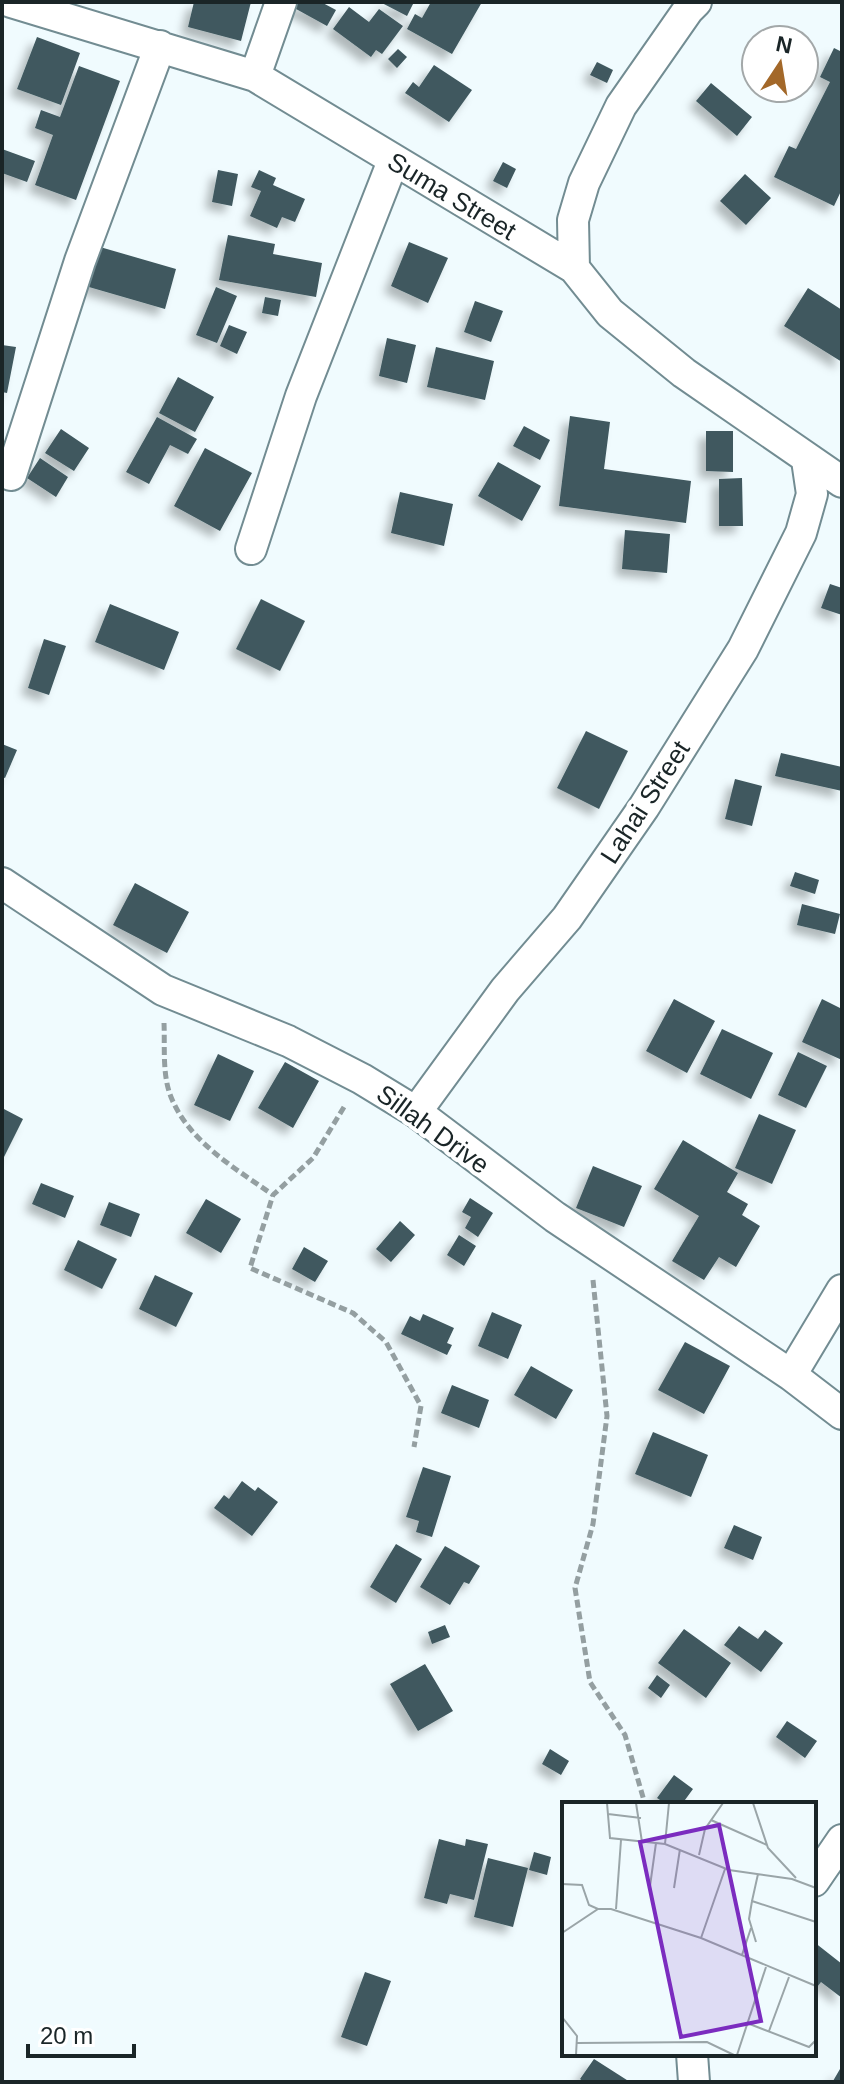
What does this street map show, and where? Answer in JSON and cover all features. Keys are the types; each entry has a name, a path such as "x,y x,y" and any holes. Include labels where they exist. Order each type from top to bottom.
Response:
{"street":[{"path":"255,76 281,2"},
{"path":"574,268 573,220 584,183 621,106 696,2"},
{"name":"Suma Street","path":"20,3 255,76 574,268 610,313 684,373 842,482"},
{"path":"11,475 80,261 160,46"},
{"path":"251,549 301,396 393,161"},
{"name":"Lahai Street","path":"416,1112 505,990 567,918 644,807 743,649 801,533 812,494 807,460"},
{"name":"Sillah Drive","path":"2,883 163,990 288,1041 362,1079 416,1112 458,1146 590,1240 791,1375 842,1414"},
{"path":"791,1375 842,1290"},
{"path":"816,1878 842,1840"},
{"path":"692,2056 694,2082"}],"path":[{"path":"163,990 165,1069 170,1096 209,1150 273,1195"},
{"path":"362,1079 313,1158 273,1195 250,1268 353,1313 386,1342 421,1406 414,1447"},
{"path":"590,1240 607,1416 593,1524 575,1588 590,1682 625,1735 644,1802"}],"building":[{"path":"194,2 251,2 241,41 188,27"},
{"path":"321,2 336,10 327,26 287,4"},
{"path":"380,2 414,2 407,16"},
{"path":"431,2 482,2 452,54 407,29 415,14 422,18"},
{"path":"349,7 369,22 379,9 403,26 382,54 376,50 371,57 333,29"},
{"path":"37,37 80,53 61,105 17,89"},
{"path":"834,48 842,52 842,189 834,206 774,177 789,146 796,149 820,104 830,82 820,77"},
{"path":"398,49 407,57 397,68 388,59"},
{"path":"597,62 613,70 607,83 590,75"},
{"path":"434,65 472,90 449,122 405,93 413,82 419,87"},
{"path":"79,66 120,81 76,200 35,185 53,135 35,128 41,110 60,117"},
{"path":"711,83 752,117 737,136 696,101"},
{"path":"2,149 35,161 27,182 2,173"},
{"path":"503,162 516,169 507,188 493,181"},
{"path":"218,170 238,174 232,206 212,202"},
{"path":"259,170 276,178 273,185 305,199 295,222 282,217 277,228 250,216 261,191 251,187"},
{"path":"745,174 771,198 746,225 720,201"},
{"path":"228,235 275,244 273,254 322,263 316,297 219,280"},
{"path":"409,242 448,258 428,303 391,286"},
{"path":"100,247 176,269 165,309 89,287"},
{"path":"216,287 237,296 217,343 196,335"},
{"path":"808,288 842,310 842,362 784,326"},
{"path":"265,297 281,300 278,316 262,313"},
{"path":"475,301 503,311 491,342 464,332"},
{"path":"229,325 247,332 237,354 220,346"},
{"path":"387,338 416,345 407,383 379,376"},
{"path":"2,345 16,347 7,393 2,392"},
{"path":"436,347 494,361 485,400 427,387"},
{"path":"178,377 214,397 195,432 159,413"},
{"path":"570,416 610,422 604,469 691,481 686,523 559,506"},
{"path":"157,417 197,439 188,454 170,445 149,484 126,472"},
{"path":"524,426 550,440 540,460 513,446"},
{"path":"61,429 89,448 74,471 45,453"},
{"path":"706,431 733,431 733,472 706,471"},
{"path":"205,448 252,473 220,531 174,506"},
{"path":"40,458 68,477 56,497 27,478"},
{"path":"498,462 541,486 522,521 478,496"},
{"path":"742,478 743,526 719,526 719,479"},
{"path":"400,492 453,504 444,546 391,533"},
{"path":"625,530 670,534 667,573 622,569"},
{"path":"830,584 842,588 842,615 821,608"},
{"path":"261,599 305,621 280,671 236,649"},
{"path":"110,604 179,632 164,670 95,642"},
{"path":"44,639 66,646 49,695 28,688"},
{"path":"586,731 628,751 599,809 557,788"},
{"path":"2,744 17,750 5,778 2,777"},
{"path":"781,753 842,767 842,791 775,776"},
{"path":"735,779 762,786 752,826 725,819"},
{"path":"795,872 819,880 815,894 790,886"},
{"path":"135,883 189,912 167,953 113,925"},
{"path":"802,904 840,914 835,934 797,925"},
{"path":"674,999 715,1021 687,1073 646,1051"},
{"path":"822,999 842,1009 842,1060 802,1042"},
{"path":"722,1029 773,1053 751,1099 700,1074"},
{"path":"798,1052 827,1066 806,1108 778,1095"},
{"path":"218,1054 254,1071 230,1121 194,1105"},
{"path":"285,1062 319,1081 293,1128 258,1108"},
{"path":"2,1108 23,1119 2,1161"},
{"path":"759,1114 796,1130 772,1184 735,1168"},
{"path":"683,1140 738,1173 727,1192 748,1204 742,1215 760,1226 736,1267 719,1257 704,1280 672,1261 699,1216 654,1189"},
{"path":"593,1166 642,1186 624,1227 576,1208"},
{"path":"41,1183 74,1196 65,1218 32,1204"},
{"path":"470,1198 493,1213 478,1237 465,1228 471,1217 462,1212"},
{"path":"206,1199 241,1219 221,1253 186,1233"},
{"path":"109,1202 140,1214 131,1237 100,1225"},
{"path":"400,1221 415,1235 391,1262 376,1249"},
{"path":"459,1235 476,1246 464,1266 447,1255"},
{"path":"78,1240 117,1259 102,1289 64,1270"},
{"path":"304,1247 328,1261 315,1282 292,1269"},
{"path":"155,1275 193,1293 176,1327 139,1309"},
{"path":"492,1312 522,1325 508,1359 478,1346"},
{"path":"423,1314 454,1328 447,1343 452,1345 447,1355 401,1334 410,1316 420,1321"},
{"path":"685,1342 730,1366 704,1414 658,1390"},
{"path":"531,1366 573,1390 556,1419 514,1395"},
{"path":"452,1385 489,1400 479,1428 441,1413"},
{"path":"653,1432 708,1455 691,1497 635,1474"},
{"path":"423,1467 451,1476 432,1537 416,1532 419,1521 406,1517"},
{"path":"242,1481 255,1491 258,1487 278,1502 252,1536 214,1508 224,1495 229,1499"},
{"path":"734,1525 762,1537 753,1560 724,1548"},
{"path":"396,1544 422,1559 396,1603 370,1587"},
{"path":"445,1546 480,1566 469,1584 464,1582 450,1605 420,1587"},
{"path":"445,1625 450,1637 432,1644 428,1632"},
{"path":"739,1626 758,1639 765,1630 783,1643 761,1672 724,1645"},
{"path":"684,1629 731,1663 706,1698 658,1663"},
{"path":"425,1664 453,1711 418,1731 390,1684"},
{"path":"657,1675 670,1685 661,1698 648,1688"},
{"path":"787,1721 817,1741 805,1758 776,1737"},
{"path":"550,1749 569,1761 561,1775 542,1764"},
{"path":"674,1775 693,1789 683,1802 663,1802 657,1798"},
{"path":"439,1839 465,1846 466,1839 488,1844 474,1900 450,1894 447,1904 424,1898"},
{"path":"534,1852 551,1857 547,1875 529,1870"},
{"path":"488,1858 528,1868 513,1927 474,1917"},
{"path":"816,1944 842,1964 842,1998 821,1982 816,1988"},
{"path":"365,1972 391,1981 367,2046 341,2037"},
{"path":"594,2059 630,2082 584,2082 580,2079"},
{"path":"840,2069 842,2082 834,2082 833,2081"}]}
